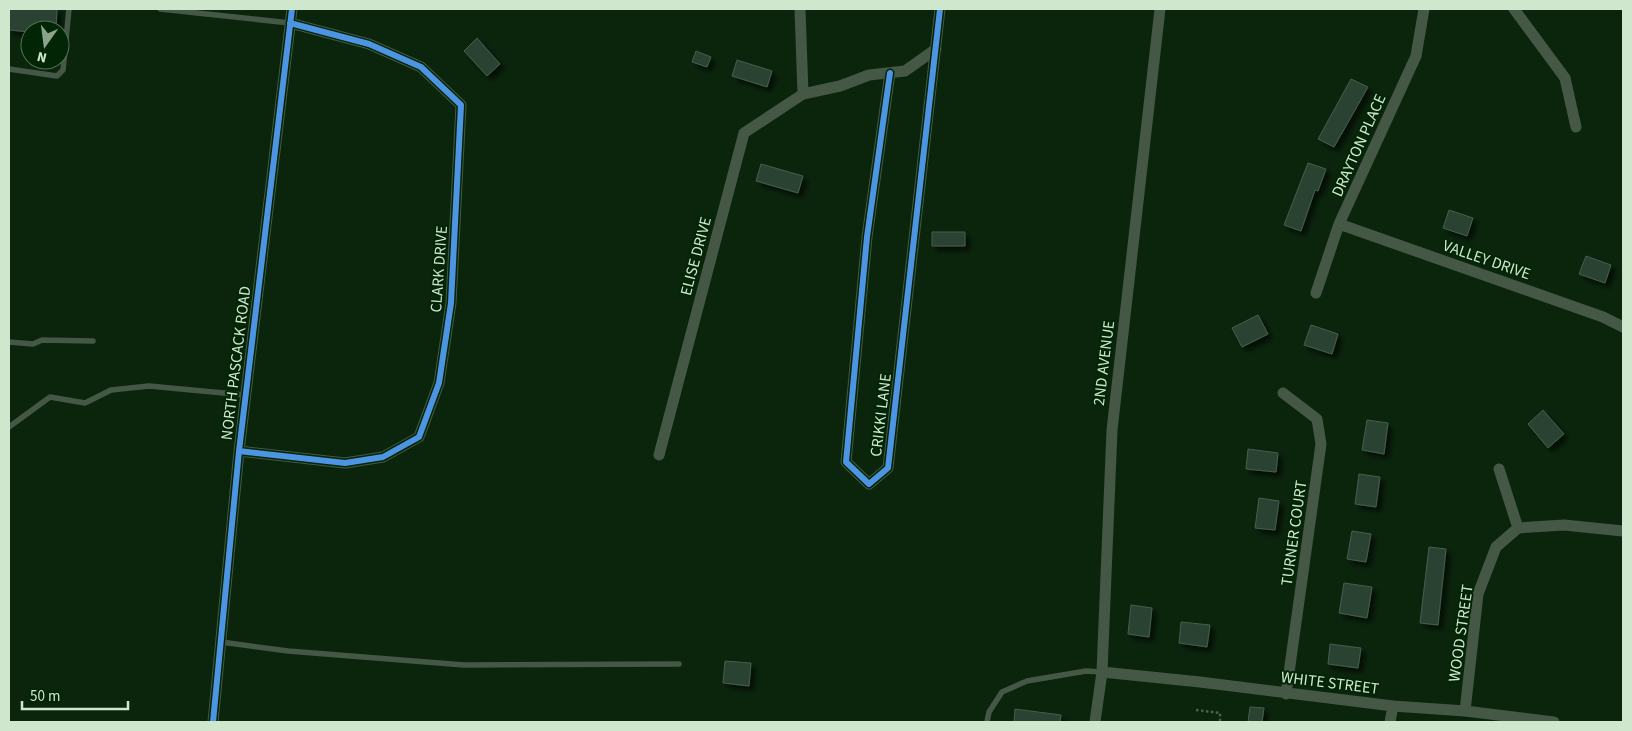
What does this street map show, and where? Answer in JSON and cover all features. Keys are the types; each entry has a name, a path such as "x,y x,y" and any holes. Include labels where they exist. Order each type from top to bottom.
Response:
{"street":[{"name":"NORTH PASCACK ROAD","path":"213,722 239,451 292,9"},
{"path":"800,9 803,94"},
{"name":"CRIKKI LANE","path":"890,73 867,237 846,462 869,484 888,468 940,9"},
{"name":"2ND AVENUE","path":"1095,722 1102,672 1112,430 1160,9"},
{"name":"DRAYTON PLACE","path":"1316,293 1339,224 1416,56 1424,9"},
{"path":"1514,9 1565,78 1576,127"},
{"name":"CLARK DRIVE","path":"239,451 344,463 383,457 419,437 439,382 451,303 460,105 421,67 369,44 290,23"},
{"name":"ELISE DRIVE","path":"658,455 744,133 803,94 840,86 868,75 905,71 936,49"},
{"name":"VALLEY DRIVE","path":"1339,224 1603,317 1623,327"},
{"name":"TURNER COURT","path":"1283,393 1317,419 1321,444 1286,694"},
{"path":"1499,469 1518,528 1564,525 1623,531"},
{"name":"WOOD STREET","path":"1465,712 1478,594 1496,547 1518,528"},
{"name":"WHITE STREET","path":"1102,672 1393,706 1554,722"},
{"path":"1390,722 1393,706"}],"lane":[{"path":"9,69 57,76 63,70 69,9"},
{"path":"160,9 290,23"},
{"path":"9,342 33,344 42,340 93,341"},
{"path":"9,426 50,397 85,403 111,390 150,386 246,396"},
{"path":"221,642 288,651 464,665 679,664"},
{"path":"987,722 989,712 1002,692 1027,682 1086,671 1102,672"}],"path":[{"path":"1196,710 1220,713 1220,720"}],"building":[{"path":"9,9 57,9 56,20 20,20 20,31 9,30"},
{"path":"477,38 500,64 487,76 464,51"},
{"path":"696,51 711,57 707,67 692,62"},
{"path":"737,60 772,71 767,87 732,76"},
{"path":"1351,79 1368,87 1334,147 1318,139"},
{"path":"1308,163 1326,169 1318,191 1315,190 1301,231 1284,225"},
{"path":"761,164 803,176 798,193 756,181"},
{"path":"1449,210 1473,218 1467,236 1443,228"},
{"path":"932,232 965,232 965,246 932,246"},
{"path":"1586,256 1611,265 1605,283 1579,274"},
{"path":"1258,315 1268,334 1242,347 1232,328"},
{"path":"1311,325 1338,334 1332,354 1304,345"},
{"path":"1543,410 1564,434 1548,448 1528,424"},
{"path":"1367,420 1388,423 1384,454 1362,450"},
{"path":"1248,449 1278,453 1276,472 1246,469"},
{"path":"1359,474 1380,477 1376,507 1355,504"},
{"path":"1259,498 1279,501 1275,530 1255,528"},
{"path":"1352,531 1371,534 1366,562 1347,559"},
{"path":"1429,547 1446,549 1438,625 1420,623"},
{"path":"1344,583 1372,587 1367,618 1339,613"},
{"path":"1131,605 1152,608 1149,637 1128,634"},
{"path":"1181,622 1210,625 1207,647 1179,643"},
{"path":"1330,644 1361,648 1358,668 1328,664"},
{"path":"725,661 751,663 749,686 723,683"},
{"path":"1250,707 1264,708 1262,722 1248,722"},
{"path":"1015,709 1061,715 1060,722 1014,722"}],"cycle path":[{"path":"213,722 239,451 292,9"},
{"path":"890,73 867,237 846,462 869,484 888,468 940,9"},
{"path":"239,451 345,463 383,457 419,437 439,383 451,303 461,105 421,67 369,44 290,23"}]}
